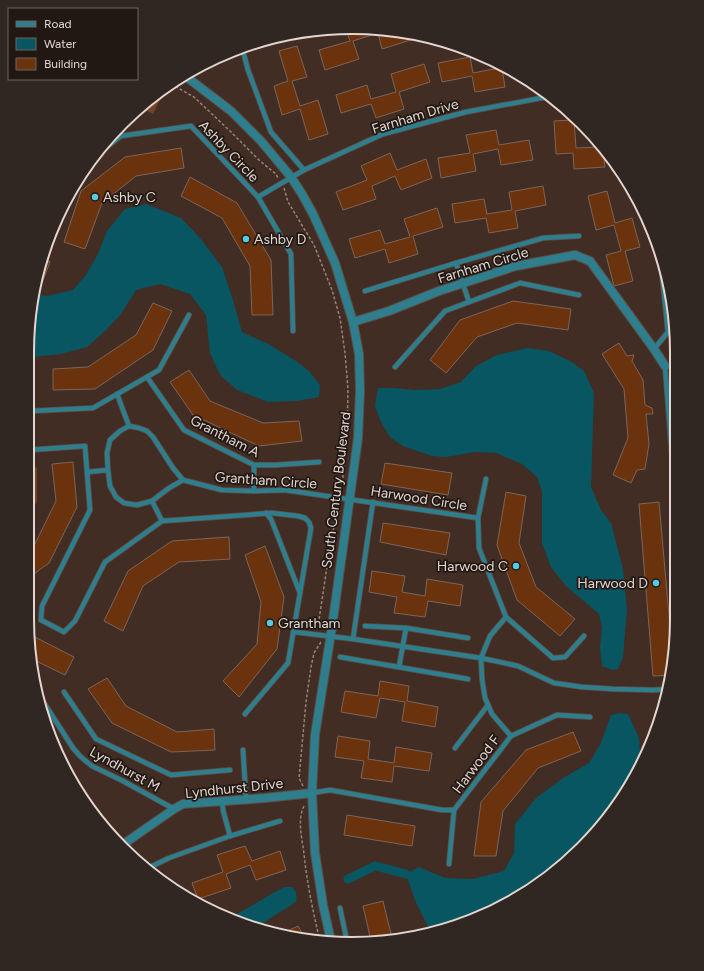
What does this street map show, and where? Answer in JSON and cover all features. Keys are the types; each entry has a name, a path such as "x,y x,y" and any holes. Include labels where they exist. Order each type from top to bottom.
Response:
{"street":[{"name":"South Century Boulevard","path":"191,78 231,111 261,141 291,177 302,194 313,214 335,263 353,322 359,354 360,391 358,438 315,735 312,792 315,853 323,905 330,936"},
{"name":"Farnham Circle","path":"353,322 389,311 462,283 516,266 575,255 590,260 665,366"},
{"name":"Lyndhurst Drive","path":"126,843 183,804 264,798 312,792"}],"lane":[{"path":"244,53 248,70 271,132 304,170"},
{"name":"Farnham Drive","path":"291,177 383,134 466,112 543,98"},
{"name":"Ashby Circle","path":"113,142 121,136 191,126 258,197 291,177"},
{"path":"258,197 292,254 292,331"},
{"path":"365,291 543,238 578,236"},
{"path":"456,263 469,302"},
{"path":"395,367 445,312 469,302 520,283 579,296"},
{"path":"654,349 668,332 663,287"},
{"path":"34,411 93,408 159,370 189,315"},
{"path":"665,366 670,427"},
{"name":"Grantham A","path":"147,377 184,430 254,465 319,462"},
{"path":"117,394 129,426"},
{"path":"129,426 143,429 153,437 172,468 182,480 152,501 137,505 124,503 116,497 110,486 108,470 110,440 120,431 129,426"},
{"path":"34,450 85,446 90,510 42,606 41,620 64,632 75,621 105,562 162,521 272,513 298,516 305,518 309,522 311,528 288,663 245,714"},
{"path":"254,465 254,491"},
{"path":"87,472 108,470"},
{"path":"478,518 486,479"},
{"name":"Grantham Circle","path":"182,480 222,490 285,490 349,499"},
{"name":"Harwood Circle","path":"349,499 478,518 479,548 506,617"},
{"path":"152,501 162,521"},
{"path":"353,639 373,502"},
{"path":"266,513 271,518 300,593"},
{"path":"511,736 492,714 485,698 481,658 490,636 506,617 553,658 565,657 584,636"},
{"path":"366,626 406,628 468,638"},
{"path":"399,667 406,628"},
{"path":"294,632 481,658 518,666 554,684 613,689 662,689"},
{"path":"340,657 468,679"},
{"path":"64,692 96,739 171,775 230,770"},
{"path":"455,748 488,706"},
{"name":"Lyndhurst M","path":"47,708 73,748 86,762 174,809"},
{"name":"Harwood F","path":"449,864 454,810 511,736 557,715 590,717"},
{"path":"242,750 246,799"},
{"path":"312,792 330,790 442,810 454,810"},
{"path":"222,801 230,836"},
{"path":"152,866 169,858 230,836 280,821"},
{"path":"340,908 346,937"}],"path":[{"path":"176,87 194,97 260,161 276,174"},
{"path":"285,192 288,202 314,245 332,290 340,318 348,389 347,442 343,471 344,489"},
{"path":"323,628 319,620 328,560 336,514 341,509"},
{"path":"303,787 299,778 306,702 314,653 320,643"},
{"path":"304,804 301,812 300,829 312,907 319,935"}],"shaded area":[{"path":"161,98 153,114 145,110"},
{"path":"34,466 37,468 37,501 34,507"}],"water":[{"path":"146,204 181,218 200,238 222,267 242,332 270,345 309,371 320,385 319,397 297,401 268,402 237,390 220,375 210,353 206,315 190,294 160,284 136,290 121,314 87,347 61,354 34,357 39,295 47,296 73,290 86,275 98,254 107,231 125,209"},
{"path":"527,348 549,351 570,361 584,371 594,393 591,487 601,510 611,523 623,569 627,610 623,657 618,669 612,670 602,666 600,647 602,628 599,614 566,586 551,567 542,543 542,491 537,477 522,464 496,453 475,452 446,457 432,456 403,446 390,437 381,422 375,406 378,388 414,390 440,389 461,382 476,366 497,355"},
{"path":"620,713 628,714 639,738 640,754 616,796 591,829 562,858 546,871 511,894 474,913 429,927 416,903 406,874 419,867 445,878 473,879 504,871 514,853 515,824 536,798 563,778 589,763 600,745 611,715"},
{"path":"285,887 292,887 295,890 296,902 262,924 235,915 244,910"}],"building":[{"path":"348,34 372,35 353,41 359,59 325,70 319,50 350,41"},
{"path":"379,36 412,40 382,49"},
{"path":"297,46 307,77 292,81 300,106 318,100 328,134 309,140 300,109 282,115 274,86 288,81 279,51"},
{"path":"470,57 473,73 496,69 503,72 505,87 475,92 472,76 442,82 438,63"},
{"path":"424,64 430,82 399,92 404,109 376,118 371,104 341,113 336,95 367,85 371,99 396,92 391,74"},
{"path":"570,120 574,124 576,148 595,147 604,158 605,167 574,169 573,153 556,154 554,121"},
{"path":"496,130 499,145 529,140 533,160 501,165 498,149 473,154 476,171 441,178 438,158 470,153 466,135"},
{"name":"Ashby C","path":"181,148 184,168 136,176 102,203 85,249 64,242 81,191 125,157"},
{"path":"390,153 397,170 426,159 432,178 401,190 395,176 372,186 376,199 343,210 336,192 367,180 361,166"},
{"name":"Ashby D","path":"190,177 237,203 271,260 273,315 252,315 250,266 222,218 181,196"},
{"path":"543,186 546,205 515,211 518,228 489,233 486,218 455,223 452,204 484,199 487,214 512,210 509,192"},
{"path":"607,191 615,223 632,218 640,247 625,251 633,281 614,286 606,255 621,251 614,225 596,230 588,196"},
{"path":"437,208 443,227 413,236 418,254 389,263 385,249 355,258 349,239 380,230 385,244 410,237 404,219"},
{"path":"48,261 50,262 42,283 45,270"},
{"path":"513,301 571,309 568,330 517,323 477,337 446,373 430,360 460,320"},
{"path":"153,303 172,311 153,350 95,389 53,390 53,369 88,367 136,335"},
{"path":"619,343 627,356 634,355 632,361 643,380 645,405 652,408 653,414 646,414 649,444 645,469 637,470 631,483 613,475 628,438 624,389 602,354"},
{"path":"189,370 210,401 263,423 299,421 302,441 259,446 193,415 170,382"},
{"path":"73,462 77,507 49,563 34,574 34,546 56,501 52,464"},
{"path":"385,463 452,473 448,495 381,484"},
{"name":"Harwood C","path":"506,492 526,496 519,543 536,587 575,619 560,636 517,600 497,545"},
{"name":"Harwood D","path":"659,502 670,624 665,675 653,676 639,504"},
{"path":"383,523 450,533 446,555 380,542"},
{"path":"229,537 230,559 179,562 143,586 123,631 104,621 128,571 172,541"},
{"name":"Grantham","path":"265,546 284,597 277,649 239,697 223,681 257,644 261,602 245,555"},
{"path":"372,571 405,576 402,592 425,596 427,579 463,585 460,606 428,601 425,617 394,613 397,597 369,592"},
{"path":"35,637 74,657 65,675 37,661"},
{"path":"107,678 126,706 177,732 214,729 215,750 171,752 112,723 88,689"},
{"path":"380,681 409,686 407,701 438,707 435,727 402,721 405,702 380,698 376,718 341,712 345,691 378,696"},
{"path":"573,732 581,751 538,768 503,811 496,856 474,856 481,802 526,750"},
{"path":"338,736 370,741 368,759 394,763 396,747 432,753 429,771 394,766 392,782 361,778 364,761 335,757"},
{"path":"347,815 415,826 412,846 344,835"},
{"path":"245,846 252,861 280,851 286,870 256,880 250,865 226,874 231,888 200,898 197,896 192,883 223,872 217,855"},
{"path":"383,901 391,934 370,936 363,906"},
{"path":"298,926 302,933 290,931 288,931"}],"waterway":[{"path":"348,879 375,866 406,874"}],"place":[{"name":"Ashby C","path":"95,197"},
{"name":"Ashby D","path":"246,239"},
{"name":"Harwood C","path":"516,566"},
{"name":"Harwood D","path":"656,583"},
{"name":"Grantham","path":"270,623"}]}
